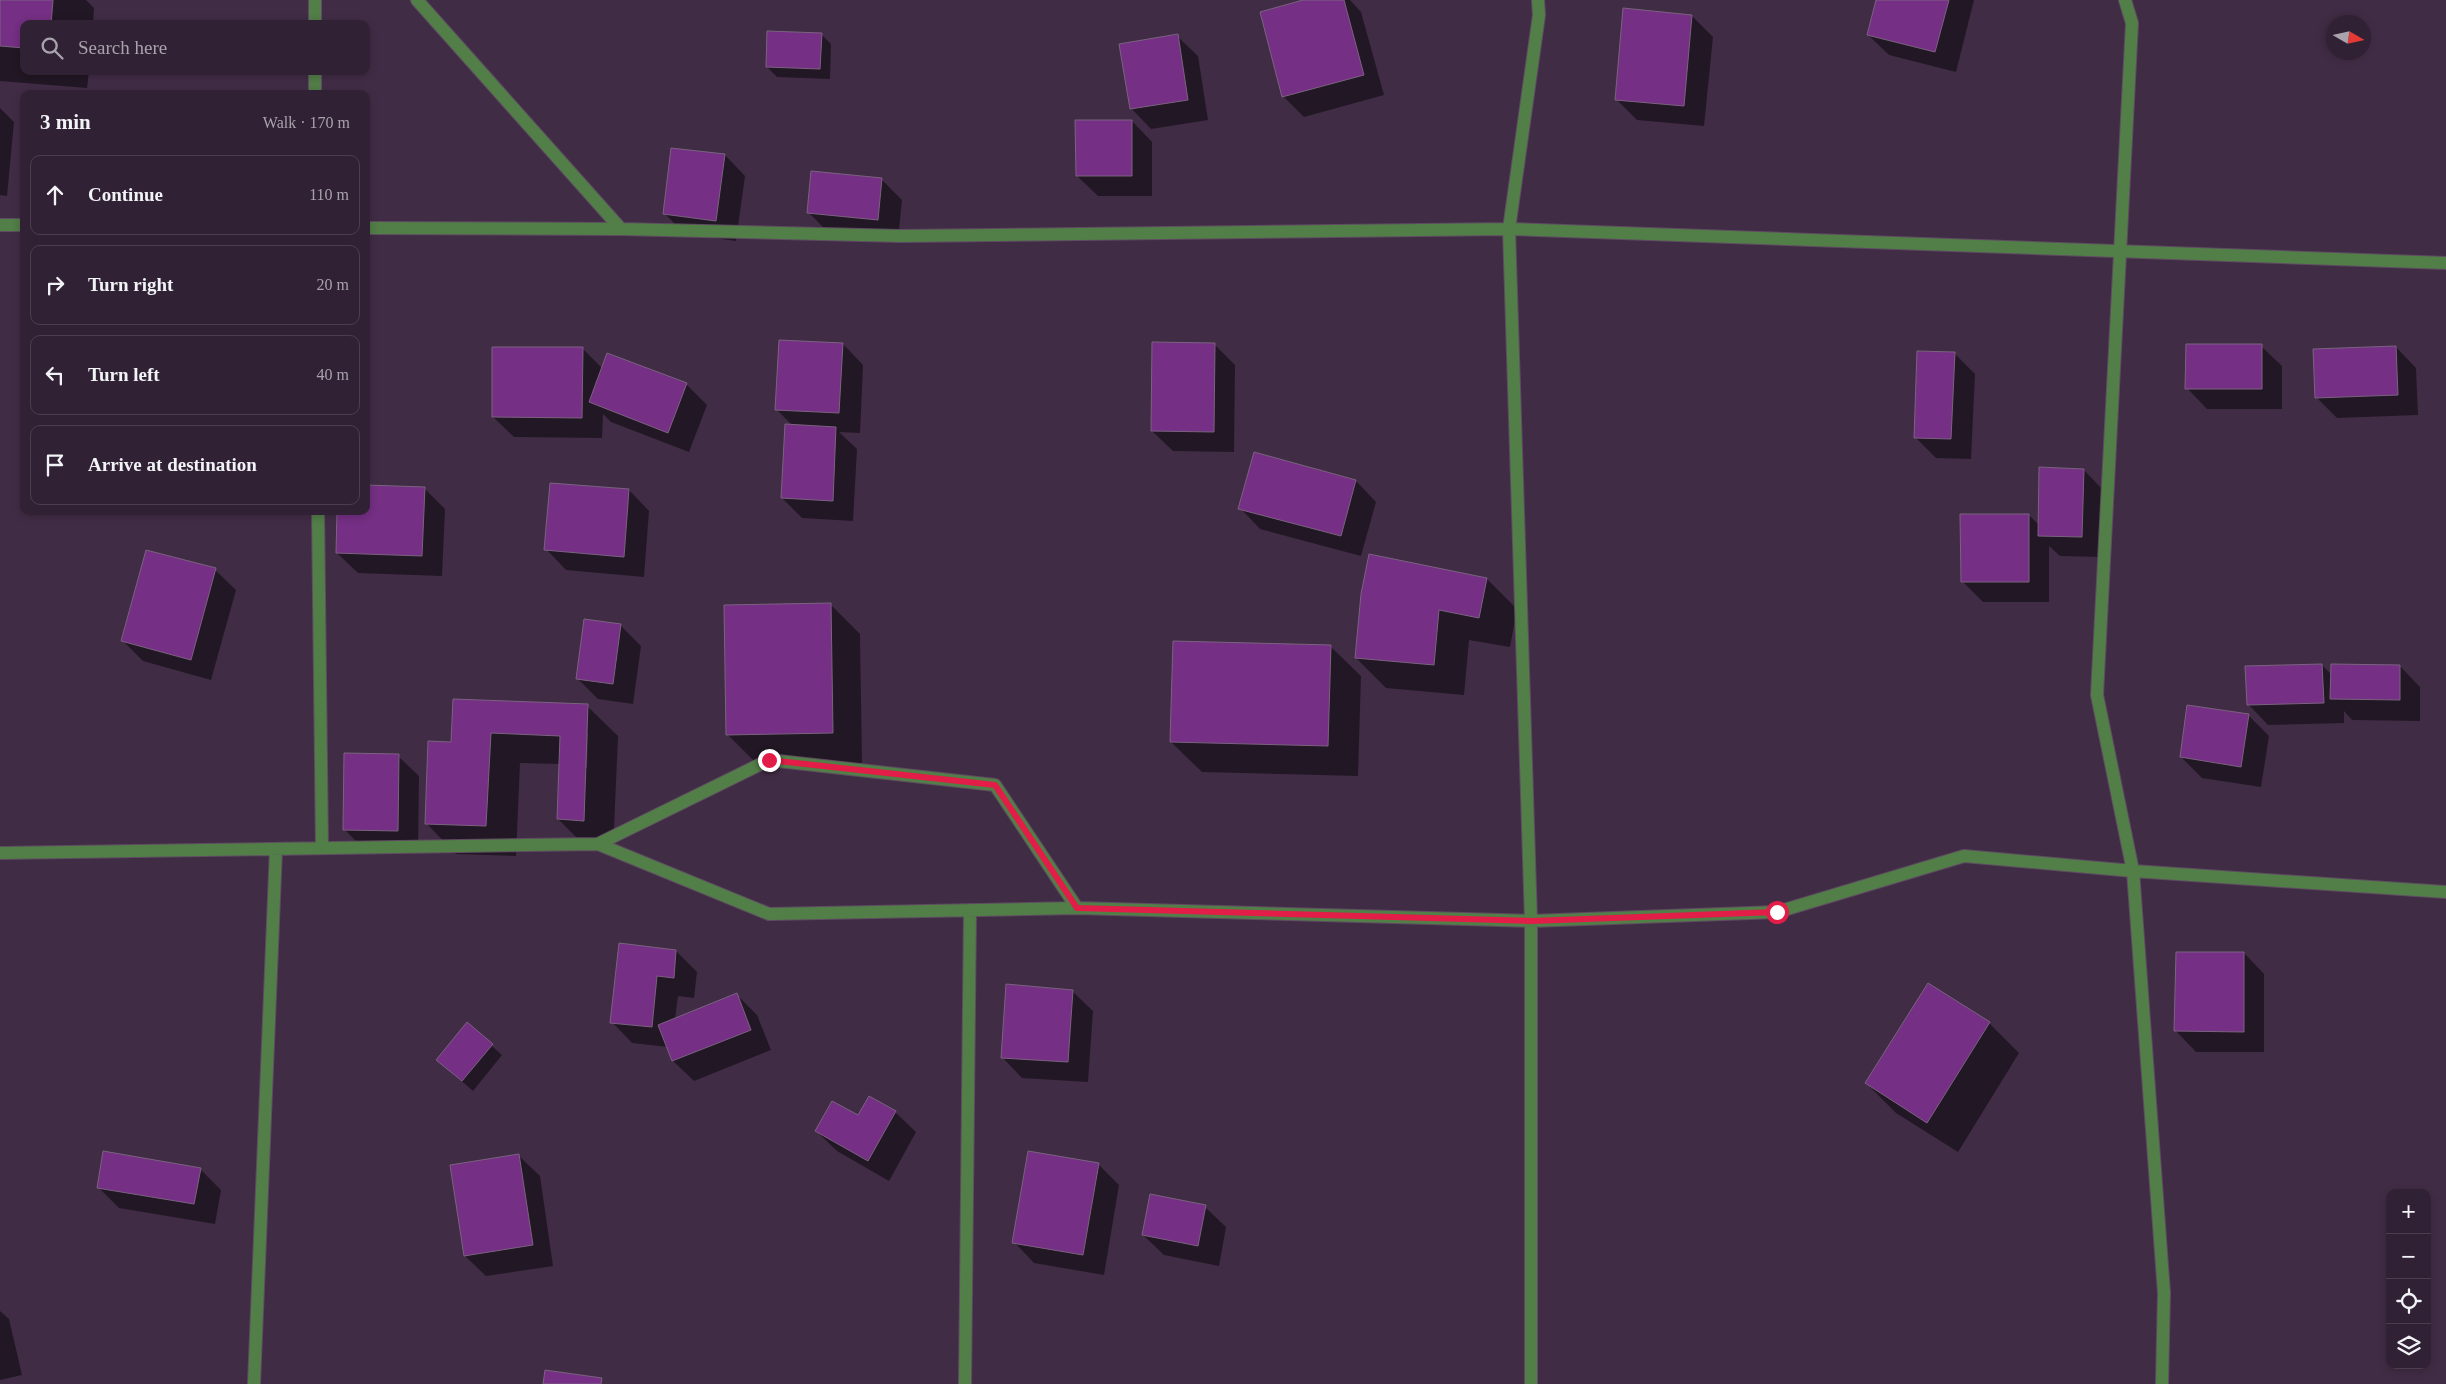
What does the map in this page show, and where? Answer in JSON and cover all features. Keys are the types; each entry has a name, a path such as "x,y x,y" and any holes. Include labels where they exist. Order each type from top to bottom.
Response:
{"street":[{"path":"315,0 315,20"},
{"path":"416,0 621,230"},
{"path":"1531,1384 1531,921 1509,228 1539,15 1538,0"},
{"path":"2125,0 2132,23 2097,695 2133,871 2164,1293 2162,1384"},
{"path":"315,75 315,90"},
{"path":"0,225 20,225"},
{"path":"370,228 621,230 901,236 1509,228 2446,263"},
{"path":"318,515 322,848"},
{"path":"598,844 769,760 995,785 1077,908"},
{"path":"0,854 598,844 769,914 1077,908 1531,921 1777,912 1964,856 2133,871 2446,892"},
{"path":"254,1384 276,849"},
{"path":"965,1384 970,910"}],"building":[{"path":"0,0 53,0 51,20 20,20 20,48 0,46"},
{"path":"1303,0 1344,0 1364,75 1282,97 1260,12"},
{"path":"1876,0 1949,0 1935,52 1867,35"},
{"path":"1623,8 1692,15 1684,106 1615,100"},
{"path":"767,31 822,33 820,69 766,67"},
{"path":"1178,34 1188,100 1130,109 1119,44"},
{"path":"1075,120 1132,120 1132,176 1076,176"},
{"path":"671,148 725,154 716,221 663,214"},
{"path":"811,171 882,178 878,220 807,213"},
{"path":"779,340 843,343 839,413 775,410"},
{"path":"1152,342 1215,343 1214,432 1151,431"},
{"path":"2186,344 2262,344 2262,389 2185,389"},
{"path":"2396,346 2398,395 2315,398 2313,349"},
{"path":"492,347 583,347 582,418 492,417"},
{"path":"1917,351 1955,352 1951,439 1914,438"},
{"path":"607,353 687,383 668,433 589,402"},
{"path":"785,424 836,427 833,501 781,498"},
{"path":"1254,452 1356,480 1341,536 1238,509"},
{"path":"2039,467 2084,469 2082,537 2038,536"},
{"path":"550,483 629,489 624,557 544,550"},
{"path":"370,485 425,487 422,556 336,553 337,515 370,515"},
{"path":"1960,514 2029,514 2029,582 1961,582"},
{"path":"146,550 216,568 191,660 121,641"},
{"path":"1369,554 1487,578 1479,618 1439,610 1434,665 1355,658 1361,594"},
{"path":"831,603 833,733 726,735 724,605"},
{"path":"584,619 621,624 613,684 576,679"},
{"path":"1173,641 1331,645 1328,746 1170,742"},
{"path":"2322,664 2324,703 2247,705 2245,666"},
{"path":"2331,664 2400,665 2400,700 2330,699"},
{"path":"453,699 588,704 584,821 557,819 560,736 491,733 486,826 425,824 428,741 451,742"},
{"path":"2187,705 2249,714 2241,767 2180,757"},
{"path":"344,753 399,754 398,831 343,830"},
{"path":"619,943 676,950 674,978 657,976 652,1027 610,1023"},
{"path":"2176,952 2244,952 2244,1032 2174,1031"},
{"path":"1928,983 1990,1022 1927,1123 1865,1083"},
{"path":"1006,984 1073,990 1068,1062 1001,1058"},
{"path":"737,993 751,1030 672,1061 658,1025"},
{"path":"467,1022 493,1044 462,1081 436,1060"},
{"path":"869,1096 896,1111 868,1161 815,1131 832,1101 858,1115"},
{"path":"103,1151 201,1168 194,1204 97,1188"},
{"path":"1028,1151 1099,1163 1083,1255 1012,1243"},
{"path":"519,1154 533,1245 464,1256 450,1165"},
{"path":"1150,1194 1206,1205 1198,1246 1142,1235"},
{"path":"545,1370 602,1378 601,1384 543,1384"}],"route":[{"path":"769,760 995,785 1077,908 1531,921 1777,912"}]}
